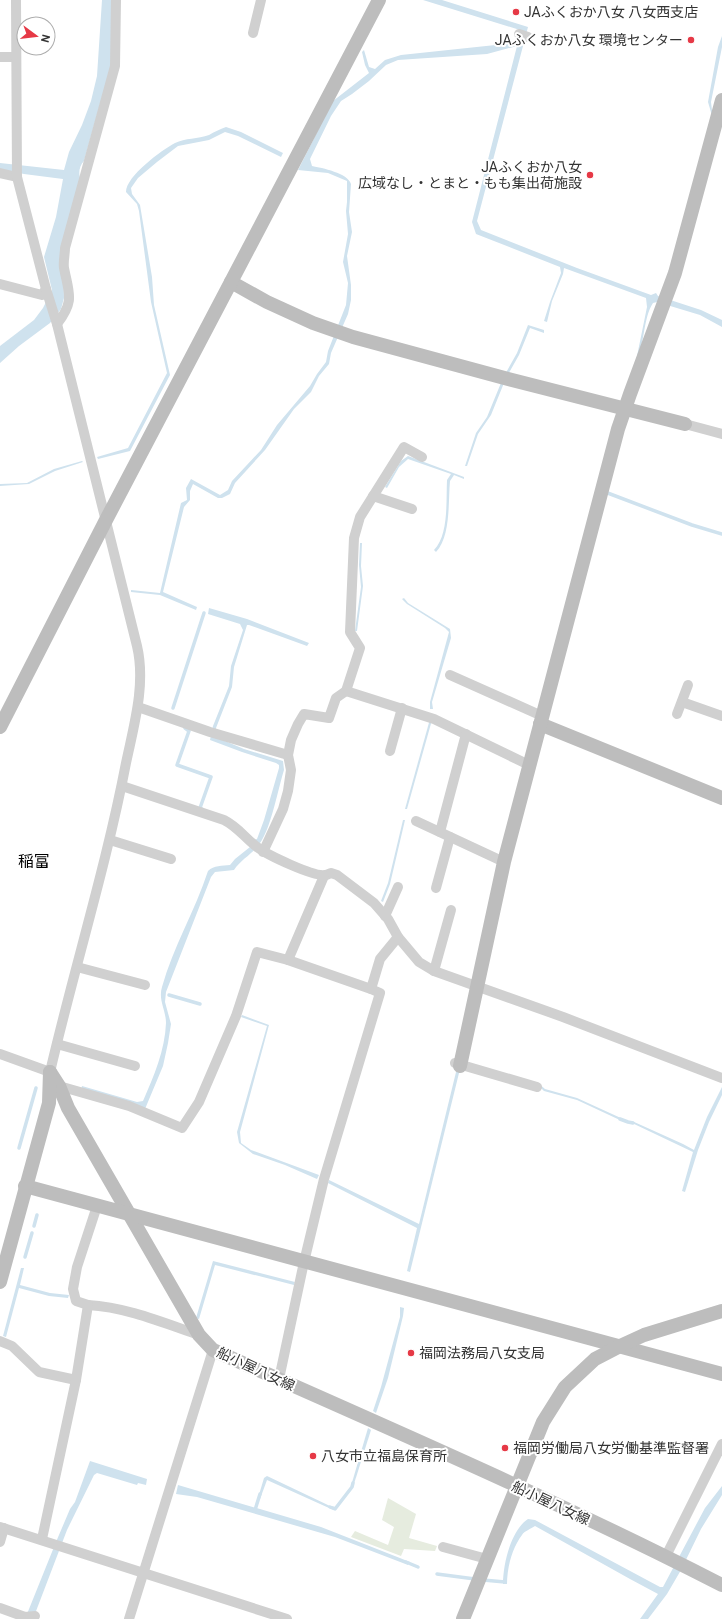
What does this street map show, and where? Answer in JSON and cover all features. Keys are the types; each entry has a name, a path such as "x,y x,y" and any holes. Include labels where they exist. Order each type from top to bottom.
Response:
{"street":[{"path":"0,1282 49,1102 50,1072 110,840 138,707 140,678 139,655 106,520 57,324 17,177 16,0"},
{"path":"57,324 64,315 70,300 64,266 65,248 115,66 116,0"},
{"path":"253,33 261,0"},
{"path":"0,727 106,520 379,0"},
{"path":"0,57 16,57"},
{"path":"537,1087 458,1064 477,988 504,862 625,408 663,309 675,273 719,112"},
{"path":"0,173 17,177"},
{"path":"231,282 267,302 313,323 346,335 512,380 722,434"},
{"path":"0,284 42,295 47,291"},
{"path":"258,848 283,809 288,791 291,770 288,755 291,740 298,724 304,714 329,718 336,698 346,691 360,648 350,632 354,538 360,517 378,498 404,447 422,457"},
{"path":"378,498 412,509"},
{"path":"450,675 541,720 722,798"},
{"path":"677,714 688,685"},
{"path":"346,691 434,719 529,765"},
{"path":"682,702 722,716"},
{"path":"138,707 214,733 288,755"},
{"path":"390,751 402,708"},
{"path":"440,832 466,734"},
{"path":"122,786 224,820 235,826 258,848 290,866 324,876 331,873 337,876 374,904 385,916 398,937 419,962 434,971 477,988 563,1017 722,1078"},
{"path":"416,821 504,862"},
{"path":"436,888 450,837"},
{"path":"110,840 172,859"},
{"path":"288,960 324,876"},
{"path":"385,916 398,888"},
{"path":"434,971 450,910"},
{"path":"371,989 380,959 398,937"},
{"path":"59,1086 129,1106 182,1128 199,1102 236,1016 257,952 288,960 380,993 324,1179 304,1262 279,1379"},
{"path":"77,966 145,985"},
{"path":"57,1044 135,1066"},
{"path":"0,1054 50,1072"},
{"name":"船小屋八女線","path":"50,1072 59,1086 68,1108 127,1213 199,1335 213,1350 517,1487 666,1556 722,1585"},
{"path":"25,1186 722,1374"},
{"path":"97,1206 77,1267 72,1289 76,1301 152,1319 199,1335"},
{"path":"42,1539 76,1380 88,1304"},
{"path":"463,1619 543,1422 565,1387 594,1360 620,1346 644,1336 722,1311"},
{"path":"0,1341 12,1346 39,1372 76,1380"},
{"path":"129,1619 213,1350"},
{"path":"666,1556 722,1444"},
{"path":"0,1542 2,1527 283,1618"},
{"path":"443,1547 487,1559"},
{"path":"0,1608 25,1617 35,1616"}],"shaded area":[{"path":"388,1498 416,1514 409,1538 437,1546 435,1551 404,1549 401,1556 351,1537 355,1531 388,1545 394,1527 382,1520"}],"water":[{"path":"102,0 114,0 111,65 84,161 80,168 81,180 63,244 64,298 61,309 50,323 19,346 0,363 0,346 34,320 43,308 52,290 44,257 56,217 63,179 0,169 0,163 64,170 69,152 82,125 91,101 97,76"},
{"path":"423,0 442,0 528,27 477,221 481,230 577,268 651,295 656,293 658,296 701,310 722,320 722,327 700,315 657,302 653,303 647,316 641,347 636,361 647,307 646,298 564,268 552,301 547,322 544,321 561,273 560,267 476,234 472,222 517,46 487,54 398,60 386,65 369,81 341,101 331,116 310,159 312,166 340,174 349,180 351,184 349,212 352,232 347,256 351,285 351,300 348,314 331,353 329,364 319,376 311,392 294,409 265,450 235,483 230,494 222,498 218,498 193,484 190,491 190,500 184,507 163,592 197,607 196,610 160,595 131,592 131,590 160,593 181,503 187,500 186,488 191,479 220,495 228,490 232,481 261,450 277,425 310,386 326,362 328,351 346,305 348,283 343,262 348,234 346,211 347,181 328,173 298,170 333,101 369,73 365,65 362,52 364,50 369,67 375,69 385,60 401,55 505,44 519,40 520,30"},
{"path":"722,36 722,47 711,102 713,119 708,102 718,47"},
{"path":"226,127 241,132 283,153 281,157 238,136 225,132 209,140 178,146 138,178 131,188 132,194 140,205 152,277 154,305 170,375 130,451 98,459 97,457 128,448 167,373 151,302 139,211 137,204 126,192 128,186 138,171 169,146 183,140 209,135"},
{"path":"528,325 544,330 544,333 530,328 519,355 506,378 491,415 478,434 467,466 465,466 476,433 487,417 503,378 517,353"},
{"path":"408,456 464,477 464,479 454,475 450,481 448,518 444,537 436,552 434,550 439,544 442,536 446,517 447,480 451,474 408,459 399,467 387,488 385,487 401,461"},
{"path":"82,461 83,462 55,471 29,484 0,486 0,484 27,483 54,469"},
{"path":"360,543 362,543 361,566 363,586 357,631 355,631 361,587 359,565"},
{"path":"404,598 408,603 450,629 451,638 432,702 433,709 430,709 430,702 449,632 407,604 402,599"},
{"path":"209,608 247,619 309,643 307,646 247,625 234,667 232,687 216,728 218,738 244,749 283,761 284,770 268,828 260,843 234,870 215,872 211,877 166,992 165,1002 171,1024 168,1043 163,1066 145,1109 81,1090 82,1086 137,1102 143,1101 155,1072 164,1043 166,1023 161,992 172,958 208,871 215,867 230,865 235,859 255,843 254,840 257,839 264,820 279,768 279,765 276,763 210,740 213,726 229,686 231,666 243,630 240,624 208,614"},
{"path":"430,719 432,720 407,809 405,809"},
{"path":"403,820 405,820 390,884 383,902 381,901 388,883"},
{"path":"242,1015 269,1025 240,1132 241,1143 251,1150 319,1175 317,1179 285,1165 253,1154 239,1143 237,1132 267,1026 241,1017"},
{"path":"457,1068 460,1069 410,1272 407,1271 417,1228 328,1183 329,1180 419,1224"},
{"path":"538,1083 545,1089 577,1098 623,1119 622,1121 577,1100 544,1091"},
{"path":"722,1087 722,1095 698,1150 685,1192 682,1191 693,1152 632,1123 628,1123 628,1121 632,1121 694,1150 707,1117"},
{"path":"213,1261 295,1282 294,1285 215,1265 199,1319 196,1318"},
{"path":"21,1268 24,1268 20,1285 50,1293 69,1295 68,1298 49,1296 19,1288 6,1337 3,1336"},
{"path":"400,1307 404,1308 403,1316 388,1378 376,1413 373,1411 400,1317"},
{"path":"368,1428 371,1430 353,1487 351,1486"},
{"path":"90,1461 147,1479 146,1485 138,1483 137,1485 97,1473 94,1475 67,1530 33,1619 25,1619 70,1509 75,1502"},
{"path":"267,1476 330,1506 336,1507 334,1510 267,1480 260,1499 258,1498 264,1478"},
{"path":"178,1485 321,1527 410,1562 408,1565 335,1537 197,1497 176,1494"},
{"path":"722,1486 722,1495 701,1529 681,1570 667,1594 648,1619 640,1619 658,1594 535,1526 524,1532 518,1540 511,1558 507,1584 503,1584 506,1558 509,1548 517,1531 528,1519 535,1520 660,1587 663,1587 705,1508"}],"waterway":[{"path":"605,492 692,525 722,534"},
{"path":"173,708 204,613"},
{"path":"185,728 189,731 177,765 211,777 200,808 202,809"},
{"path":"169,995 200,1004"},
{"path":"19,1148 36,1088"},
{"path":"620,1119 633,1123"},
{"path":"34,1226 37,1215"},
{"path":"25,1257 32,1233"},
{"path":"330,1507 335,1509 352,1487 353,1483"},
{"path":"255,1510 260,1494"},
{"path":"406,1562 418,1567"},
{"path":"437,1574 475,1579"},
{"path":"483,1580 505,1582 505,1580"}],"place":[{"name":"JAふくおか八女 八女西支店","path":"516,12"},
{"name":"JAふくおか八女 環境センター","path":"691,40"},
{"name":"JAふくおか八女 広域なし・とまと・もも集出荷施設","path":"590,175"},
{"name":"福岡法務局八女支局","path":"411,1353"},
{"name":"福岡労働局八女労働基準監督署","path":"505,1448"},
{"name":"八女市立福島保育所","path":"313,1456"}],"district":[{"name":"稲富","path":"34,861"}]}
